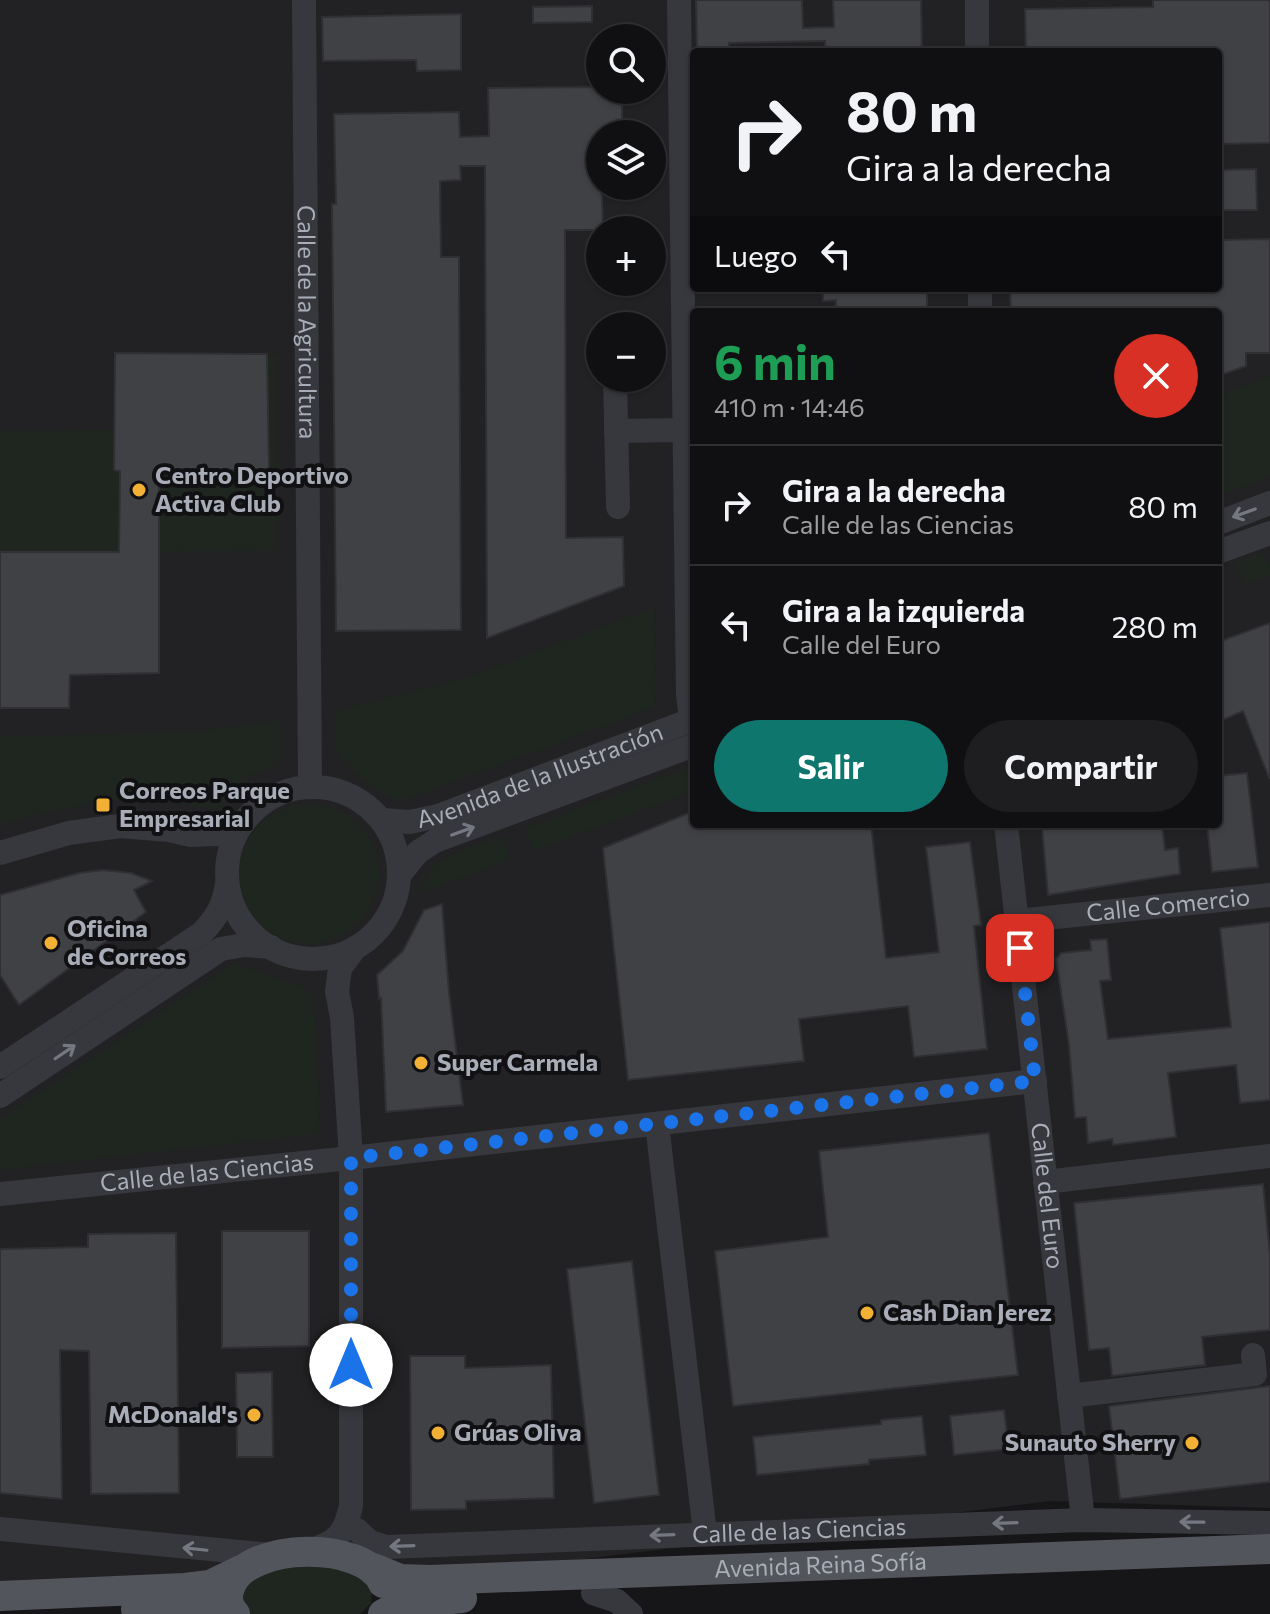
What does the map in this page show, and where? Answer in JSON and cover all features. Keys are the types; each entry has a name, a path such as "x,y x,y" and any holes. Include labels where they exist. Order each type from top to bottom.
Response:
{"main road":[{"name":"Avenida Reina Sofía","path":"272,1555 336,1554 400,1579 447,1579 1270,1549"},
{"path":"0,1596 210,1585 272,1555"},
{"path":"373,1568 385,1592 380,1614"},
{"name":"Avenida Reina Sofía","path":"380,1614 402,1604 428,1599 1270,1569"},
{"path":"235,1614 227,1597 232,1581 241,1570"},
{"path":"22,1614 216,1614"}],"street":[{"name":"Calle de la Agricultura","path":"304,0 310,786"},
{"path":"679,0 690,704"},
{"path":"977,0 977,48"},
{"path":"615,392 618,507"},
{"path":"616,431 685,430"},
{"path":"1222,521 1270,503"},
{"path":"1222,551 1270,533"},
{"name":"Avenida de la Ilustración","path":"382,820 410,822 438,816 690,721"},
{"name":"Avenida de la Ilustración","path":"400,874 418,852 435,841 690,746"},
{"path":"0,1067 202,933 225,903 231,846 242,824 260,805 286,791 310,786 346,793 371,808 382,820 395,845 400,874 392,907 377,931 355,948 340,968 337,991 342,1018 351,1158 351,1506 347,1526 337,1539 306,1553"},
{"path":"0,853 69,833 120,826 191,835 217,834 242,824"},
{"name":"Calle del Euro","path":"1006,828 1083,1520"},
{"path":"191,835 213,851 227,877 232,901 244,924 271,947"},
{"name":"Calle Comercio","path":"1017,921 1270,895"},
{"path":"0,1096 221,949 244,945 271,947 305,958 325,972 337,991"},
{"path":"305,958 332,956 355,948"},
{"name":"Calle de las Ciencias","path":"0,1194 1035,1081"},
{"path":"657,1124 705,1533"},
{"path":"1045,1182 1270,1156"},
{"path":"1069,1396 1255,1374 1253,1355"},
{"path":"351,1506 373,1568"},
{"name":"Calle de las Ciencias","path":"357,1530 370,1542 386,1547 1083,1520 1270,1523"},
{"path":"0,1529 272,1555"},
{"path":"447,1579 495,1542"},
{"path":"593,1593 617,1601 631,1614"}],"shaded area":[{"path":"0,0 1270,0 1270,1508 1051,1501 431,1578 240,1568 0,1593"},
{"name":"Centro Deportivo Activa Club","path":"115,353 278,355 278,551 0,552 0,431 114,430"},
{"path":"1270,376 1270,477 1222,495 1222,394"},
{"path":"1264,552 1270,576 1245,585 1234,563"},
{"path":"654,607 655,707 405,800 394,800 381,792 355,773 339,756 335,740 335,711 469,677"},
{"path":"280,720 280,758 270,767 248,775 238,791 219,809 160,800 113,801 57,810 0,825 0,737 199,731"},
{"path":"690,766 690,792 534,851 526,828"},
{"path":"309,804 336,809 358,825 374,847 379,874 374,901 358,923 336,939 309,944 282,939 260,923 244,901 239,874 244,847 260,825 282,809"},
{"path":"502,836 510,860 422,893 425,880 441,861"},
{"path":"234,963 311,992 317,1032 319,1134 0,1170 0,1119"},
{"path":"308,1564 354,1570 372,1591 371,1603 360,1614 249,1614 244,1609 242,1588 264,1570"}],"building":[{"path":"696,0 802,0 803,28 834,27 833,0 921,0 922,48 825,48 825,41 729,43 729,48 697,48"},
{"path":"1153,0 1270,0 1270,143 1222,144 1222,48 1026,48 1025,9 1153,7"},
{"path":"592,6 592,22 533,23 533,7"},
{"path":"461,14 461,70 417,71 416,60 323,61 322,17"},
{"path":"586,87 586,104 622,104 622,120 586,120 586,200 602,200 603,216 586,216 586,230 565,230 566,538 623,537 624,586 487,638 485,166 460,166 461,180 440,181 441,257 459,257 461,630 336,631 334,114 459,112 460,137 489,136 488,88"},
{"path":"1256,169 1257,210 1222,210 1222,170"},
{"path":"1270,239 1270,353 1246,353 1246,366 1222,375 1222,308 1011,308 1010,292 1222,292 1222,240"},
{"path":"823,292 927,292 927,308 835,308 836,300 823,301"},
{"path":"115,353 267,354 269,470 159,471 159,673 70,675 69,708 0,708 0,552 119,552 120,471 114,470"},
{"path":"1270,623 1270,778 1243,711 1222,720 1222,641"},
{"path":"1247,773 1258,867 1212,872 1207,828 1222,828 1222,776"},
{"path":"690,813 690,828 871,828 886,958 939,952 926,847 970,842 981,925 974,926 987,1049 914,1057 908,1006 799,1019 804,1061 628,1080 603,848"},
{"path":"1042,828 1162,828 1165,850 1178,848 1180,874 1048,895"},
{"name":"Oficina de Correos","path":"103,870 131,873 152,881 134,890 146,912 19,1005 0,975 0,895 79,873"},
{"path":"442,904 463,1105 386,1112 381,998 377,975 403,951 424,910"},
{"path":"1270,922 1270,1100 1240,1103 1236,1065 1168,1073 1176,1137 1113,1145 1112,1139 1088,1143 1086,1117 1075,1118 1069,1045 1056,959 1061,953 1091,950 1090,940 1107,939 1111,980 1100,981 1108,1039 1231,1027 1220,928"},
{"name":"Cash Dian Jerez","path":"989,1133 1018,1375 733,1406 715,1251 828,1237 819,1151"},
{"path":"1263,1184 1270,1255 1270,1330 1202,1337 1205,1365 1112,1376 1109,1348 1089,1350 1074,1203"},
{"path":"222,1231 309,1231 309,1346 222,1348"},
{"path":"176,1233 179,1493 91,1494 89,1351 60,1350 62,1499 0,1493 0,1249 88,1247 88,1234"},
{"path":"632,1261 659,1495 594,1503 567,1269"},
{"path":"410,1356 465,1356 465,1368 551,1365 554,1498 466,1501 466,1509 411,1510"},
{"name":"McDonald's","path":"272,1372 273,1457 237,1457 236,1373"},
{"name":"Sunauto Sherry","path":"1270,1386 1270,1482 1120,1499 1109,1406"},
{"path":"1004,1410 1009,1449 954,1455 950,1416"},
{"path":"922,1416 926,1455 757,1475 753,1437 881,1424 881,1420"}],"place":[{"name":"Centro Deportivo Activa Club","path":"139,490"},
{"name":"Correos Parque Empresarial","path":"103,805"},
{"name":"Oficina de Correos","path":"51,943"},
{"name":"Super Carmela","path":"421,1063"},
{"name":"Cash Dian Jerez","path":"867,1313"},
{"name":"McDonald's","path":"254,1415"},
{"name":"Grúas Oliva","path":"438,1433"},
{"name":"Sunauto Sherry","path":"1192,1443"}],"route":[{"path":"351,1365 351,1158 1035,1081 1020,948"}]}
